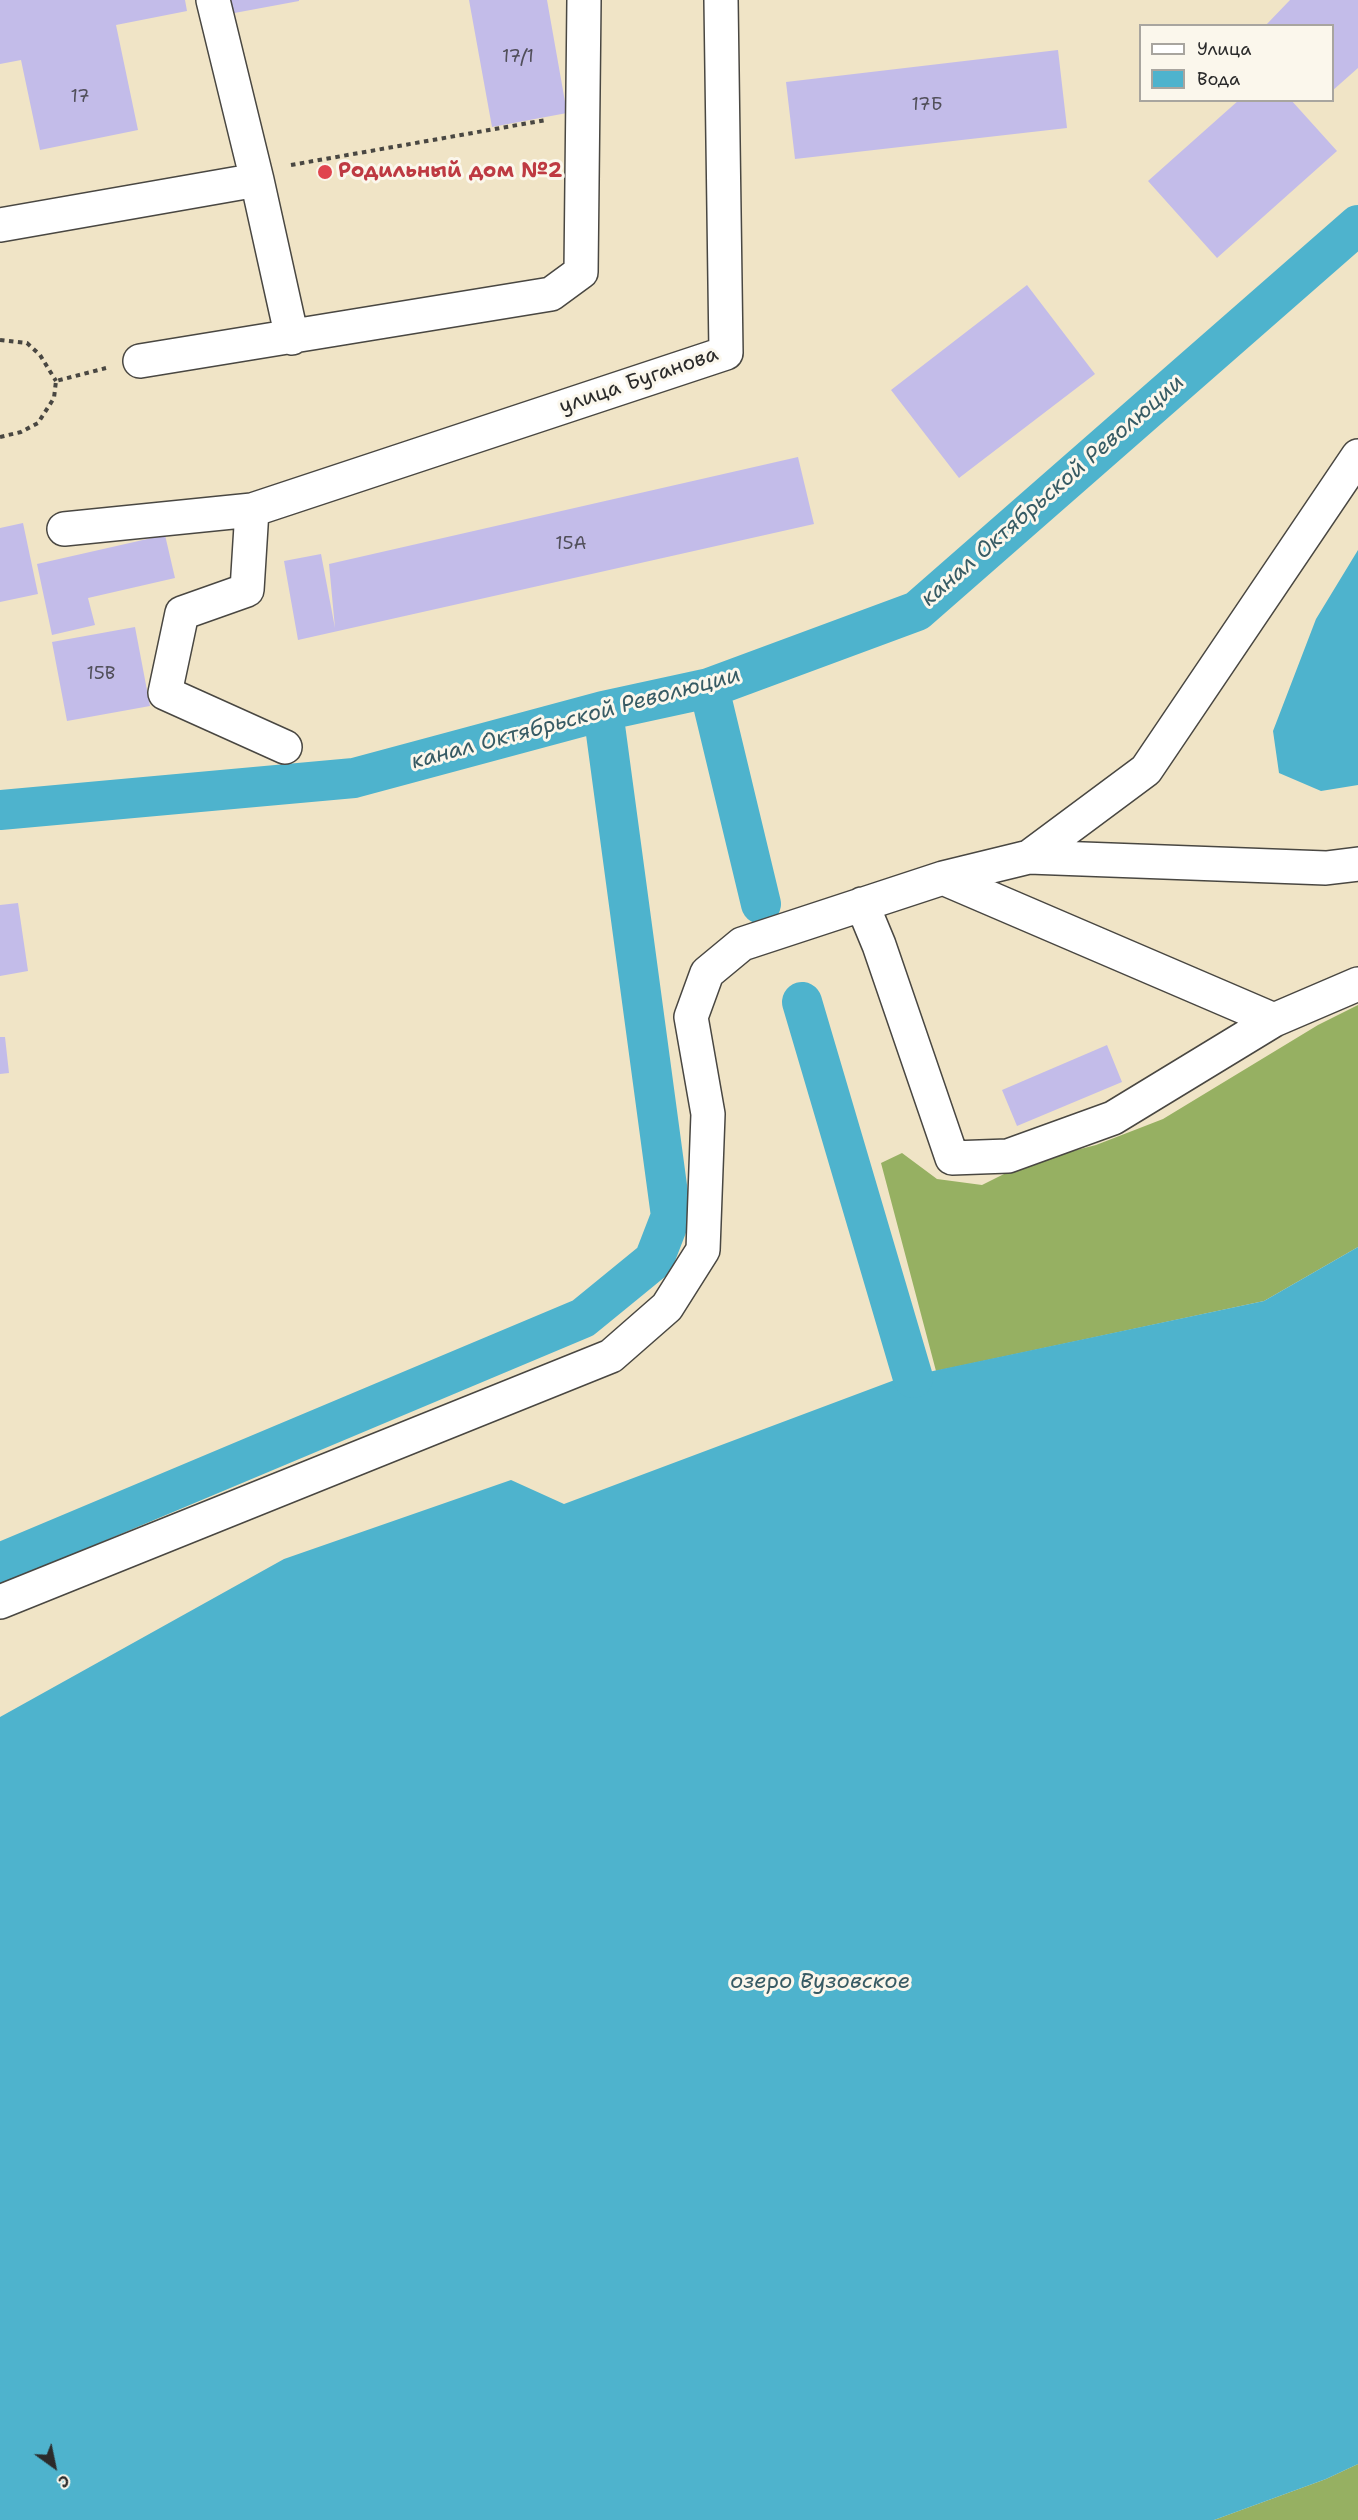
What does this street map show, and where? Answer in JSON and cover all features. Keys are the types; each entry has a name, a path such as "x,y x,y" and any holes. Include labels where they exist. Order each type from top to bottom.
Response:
{"street":[{"path":"213,0 256,176 291,338"},
{"path":"140,361 551,294 581,272 584,0"},
{"name":"улица Буганова","path":"252,510 726,353 721,0"},
{"path":"0,225 256,176"},
{"path":"1029,857 1146,770 1358,456"},
{"path":"64,529 252,510 247,590 182,613 165,693 285,747"},
{"path":"0,1602 610,1356 667,1306 703,1251 708,1114 692,1017 707,973 742,944 943,878 1029,857 1326,868 1358,864"},
{"path":"943,878 1274,1020"},
{"path":"862,904 879,945 952,1158 1008,1156 1113,1118 1274,1020 1358,984"}],"path":[{"path":"256,176 583,114"},
{"path":"0,340 27,343 40,356 56,381 54,398 38,423 21,432 0,437"},
{"path":"56,381 140,361"}],"green space":[{"path":"1358,1005 1358,1247 1264,1301 936,1371 881,1163 902,1153 937,1179 982,1185 1026,1163 1096,1145 1163,1119 1318,1025"},
{"path":"1358,2464 1358,2520 1214,2520 1326,2479"}],"water":[{"path":"1358,550 1358,785 1321,791 1279,773 1273,731 1316,619"},
{"name":"озеро Вузовское","path":"1358,1247 1358,2464 1326,2479 1214,2520 0,2520 0,1717 284,1559 511,1480 564,1504 900,1378 1264,1301"}],"building":[{"path":"0,0 185,0 187,11 116,25 138,130 40,150 21,60 0,64"},
{"path":"226,0 299,0 299,1 229,14"},
{"path":"469,0 547,0 567,113 492,127"},
{"path":"1290,0 1358,0 1358,68 1334,89 1334,24 1267,24"},
{"path":"1058,50 1067,128 795,159 786,82"},
{"path":"1237,102 1293,102 1337,151 1217,258 1148,181"},
{"path":"1027,285 1095,374 959,478 891,390"},
{"path":"798,457 814,524 298,640 284,561 321,554 335,628 329,564"},
{"path":"23,523 38,594 0,602 0,528"},
{"path":"165,535 175,578 88,598 95,625 52,635 37,564"},
{"path":"135,627 150,706 67,721 52,642"},
{"path":"18,903 28,971 0,976 0,905"},
{"path":"0,1037 5,1037 9,1073 0,1074"},
{"path":"1107,1045 1122,1082 1017,1126 1002,1090"}],"waterway":[{"name":"канал Октябрьской Революции","path":"0,810 354,778 603,711 709,688 917,611 1358,225"},
{"path":"709,688 761,904"},
{"path":"0,1563 583,1318 654,1260 671,1216 603,711"},
{"path":"802,1002 913,1378"}],"place":[{"name":"Родильный дом №2","path":"325,172"}]}
